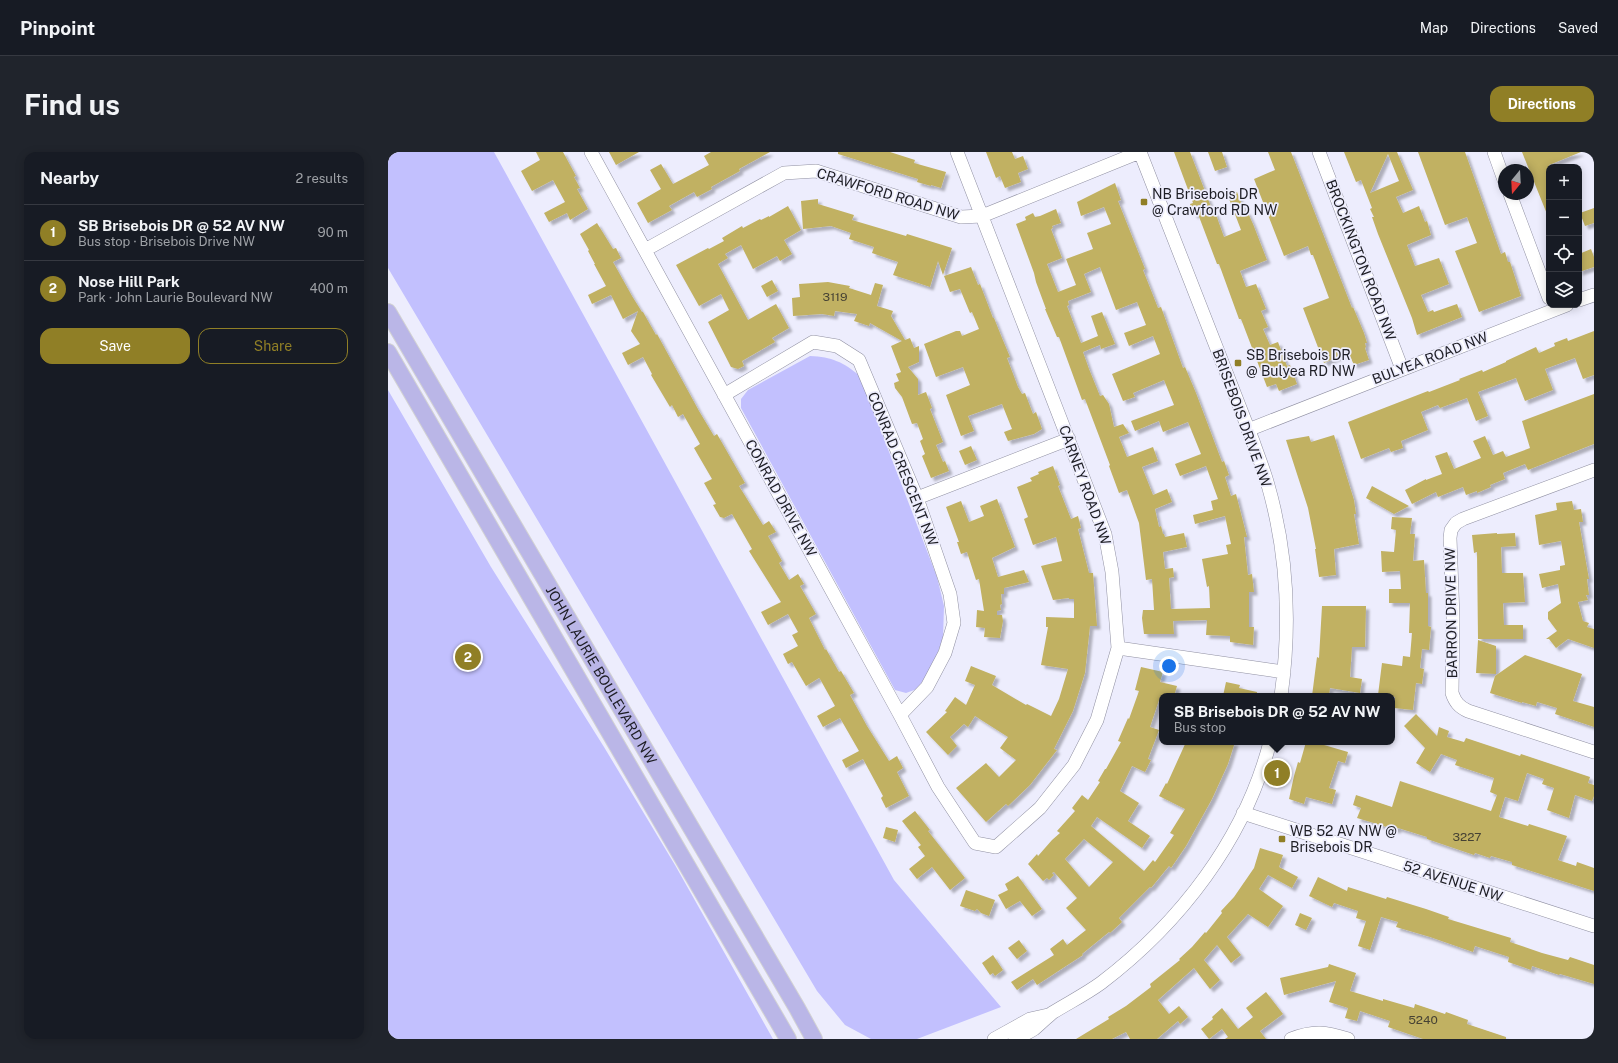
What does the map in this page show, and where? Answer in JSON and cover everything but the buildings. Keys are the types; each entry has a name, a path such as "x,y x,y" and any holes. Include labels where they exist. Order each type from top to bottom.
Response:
{"main road":[{"name":"JOHN LAURIE BOULEVARD NW","path":"388,312 814,1039"},
{"name":"JOHN LAURIE BOULEVARD NW","path":"388,352 788,1039"},
{"path":"797,1008 825,1039"}],"street":[{"name":"CONRAD DRIVE NW","path":"591,152 938,787 975,843"},
{"name":"CARNEY ROAD NW","path":"957,152 1105,534 1112,572 1118,648 1097,720 1074,765 1040,808 996,847 975,843"},
{"name":"CRAWFORD ROAD NW","path":"645,250 784,174 816,170 961,217 982,216 1140,152"},
{"name":"BRISEBOIS DRIVE NW","path":"1140,152 1268,485 1280,540 1286,579 1287,632 1281,693"},
{"name":"BROCKINGTON ROAD NW","path":"1319,152 1402,369"},
{"path":"1494,152 1498,164"},
{"path":"1512,200 1546,291"},
{"path":"1582,299 1594,294"},
{"name":"BULYEA ROAD NW","path":"1248,430 1402,369 1546,306"},
{"name":"CONRAD CRESCENT NW","path":"724,395 813,342 837,346 859,360 917,498 950,594 954,623 945,653 927,687 900,715"},
{"path":"917,498 1069,439"},
{"name":"BARRON DRIVE NW","path":"1594,470 1463,519 1456,523 1451,530 1450,548 1453,618 1452,693 1455,701 1461,708 1468,712 1594,752"},
{"path":"1118,648 1284,672"},
{"path":"1015,1039 1033,1030 1052,1014 1100,983 1143,948 1182,907 1216,862 1243,813 1261,772 1269,745"},
{"name":"52 AVENUE NW","path":"1243,813 1594,926"},
{"path":"994,1039 1030,1019 1052,1014"},
{"path":"1291,1039 1312,1032 1320,1032 1348,1039"}],"shaded area":[{"path":"388,152 494,152 894,880 1001,1007 917,1039 871,1039 845,1025 817,991 388,268"},
{"path":"810,356 837,361 860,376 937,577 944,606 943,638 933,666 917,689 906,693 895,690 741,408 741,399 748,390"},
{"path":"388,390 491,567 604,747 675,865 773,1039 388,1039"}],"place":[{"name":"NB Brisebois DR @ Crawford RD NW","path":"1144,202"},
{"name":"SB Brisebois DR @ Bulyea RD NW","path":"1238,363"},
{"name":"Nose Hill Park","path":"468,657"},
{"name":"SB Brisebois DR @ 52 AV NW","path":"1277,773"},
{"name":"WB 52 AV NW @ Brisebois DR","path":"1282,839"}]}
